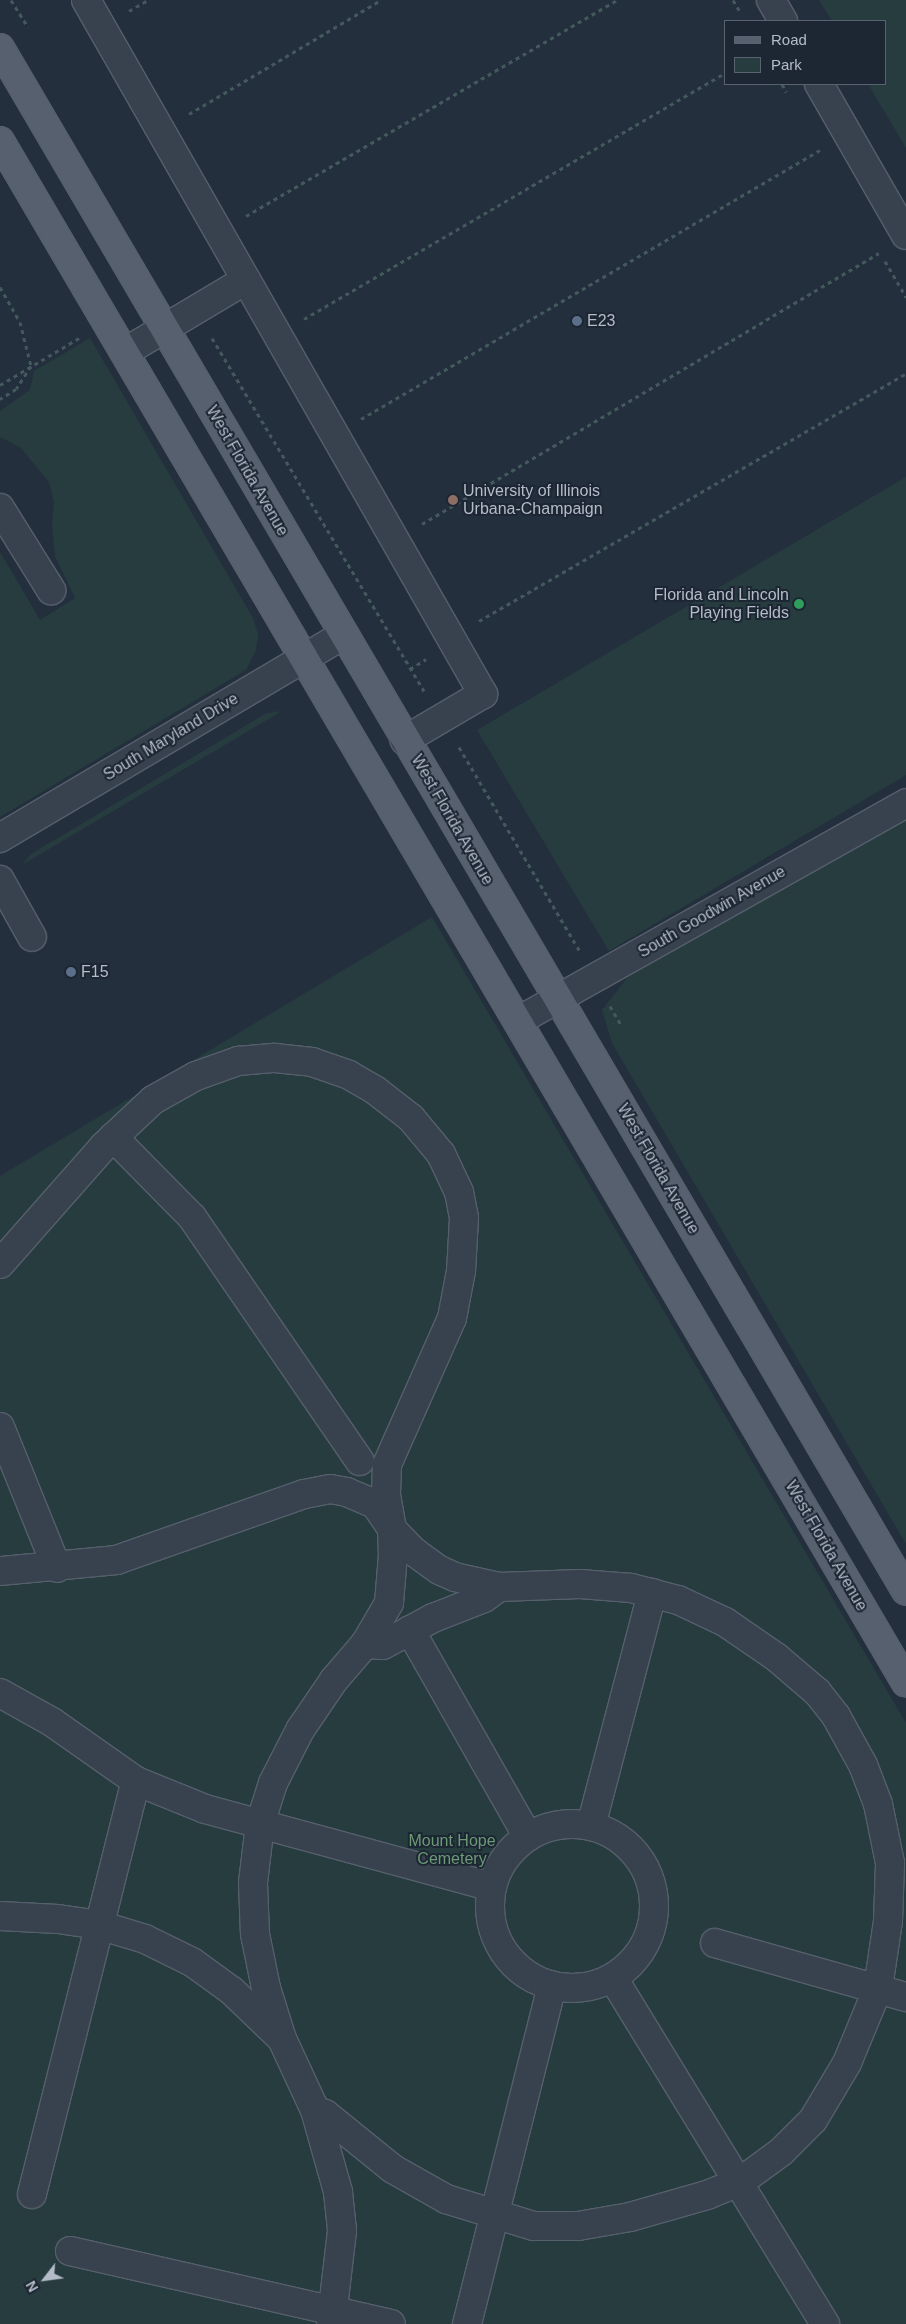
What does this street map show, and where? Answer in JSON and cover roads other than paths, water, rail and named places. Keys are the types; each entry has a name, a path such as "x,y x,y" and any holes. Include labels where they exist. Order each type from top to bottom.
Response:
{"main road":[{"name":"West Florida Avenue","path":"0,48 906,1592"},
{"name":"West Florida Avenue","path":"0,141 125,352 302,659 518,1020 906,1683"}],"street":[{"path":"86,0 482,694 405,740"},
{"path":"771,0 782,20"},
{"path":"820,85 906,235"},
{"path":"125,352 246,280"},
{"path":"0,508 52,590"},
{"name":"South Maryland Drive","path":"0,838 343,635"},
{"name":"South Goodwin Avenue","path":"518,1020 906,803"},
{"path":"0,880 32,937"},
{"path":"0,1264 113,1137 153,1100 196,1076 238,1061 275,1058 312,1062 348,1075 375,1090 411,1118 441,1154 459,1192 464,1218 461,1271 452,1318 437,1358 403,1424 387,1465 386,1495 392,1528 389,1603 364,1644 334,1680 300,1730 273,1783 260,1824 253,1883 255,1934 266,1988 282,2039 315,2110 325,2137 340,2211 342,2231 332,2317"},
{"path":"113,1137 192,1217 360,1461"},
{"path":"304,1494 381,1447 403,1424"},
{"path":"0,1427 57,1568"},
{"path":"0,1571 57,1568 117,1560 304,1494 330,1489 347,1492 375,1504 392,1528 414,1551 439,1570 468,1581 499,1587 580,1584 652,1594 678,1600 725,1622 776,1657 817,1692 836,1716 863,1764 878,1804 890,1863 888,1921 878,1988 847,2063 813,2120 781,2152 740,2182 630,2217 578,2226 534,2226 495,2216 446,2199 393,2169 325,2114 315,2110"},
{"path":"364,1644 383,1645 410,1630 484,1598 499,1587"},
{"path":"591,1826 652,1594"},
{"path":"410,1630 528,1837"},
{"path":"0,1693 52,1722 136,1781 205,1809 492,1887"},
{"path":"32,2194 136,1781"},
{"path":"572,1823 591,1826 622,1840 641,1860 652,1884 655,1911 649,1937 635,1960 613,1978 589,1988 562,1988 535,1980 513,1964 498,1941 490,1915 492,1887 502,1861 528,1837 545,1828 572,1823"},
{"path":"0,1916 58,1919 100,1925 145,1939 192,1962 232,1991 282,2039"},
{"path":"715,1943 906,1997"},
{"path":"613,1978 740,2182 825,2324"},
{"path":"467,2324 485,2245 495,2216 552,1985"},
{"path":"70,2251 332,2317 391,2324"}],"place":[{"name":"E23","path":"577,321"},
{"name":"University of Illinois Urbana-Champaign","path":"453,500"},
{"name":"Florida and Lincoln Playing Fields","path":"799,604"},
{"name":"F15","path":"71,972"}],"park label":[{"name":"Mount Hope Cemetery","path":"452,1850"}]}
